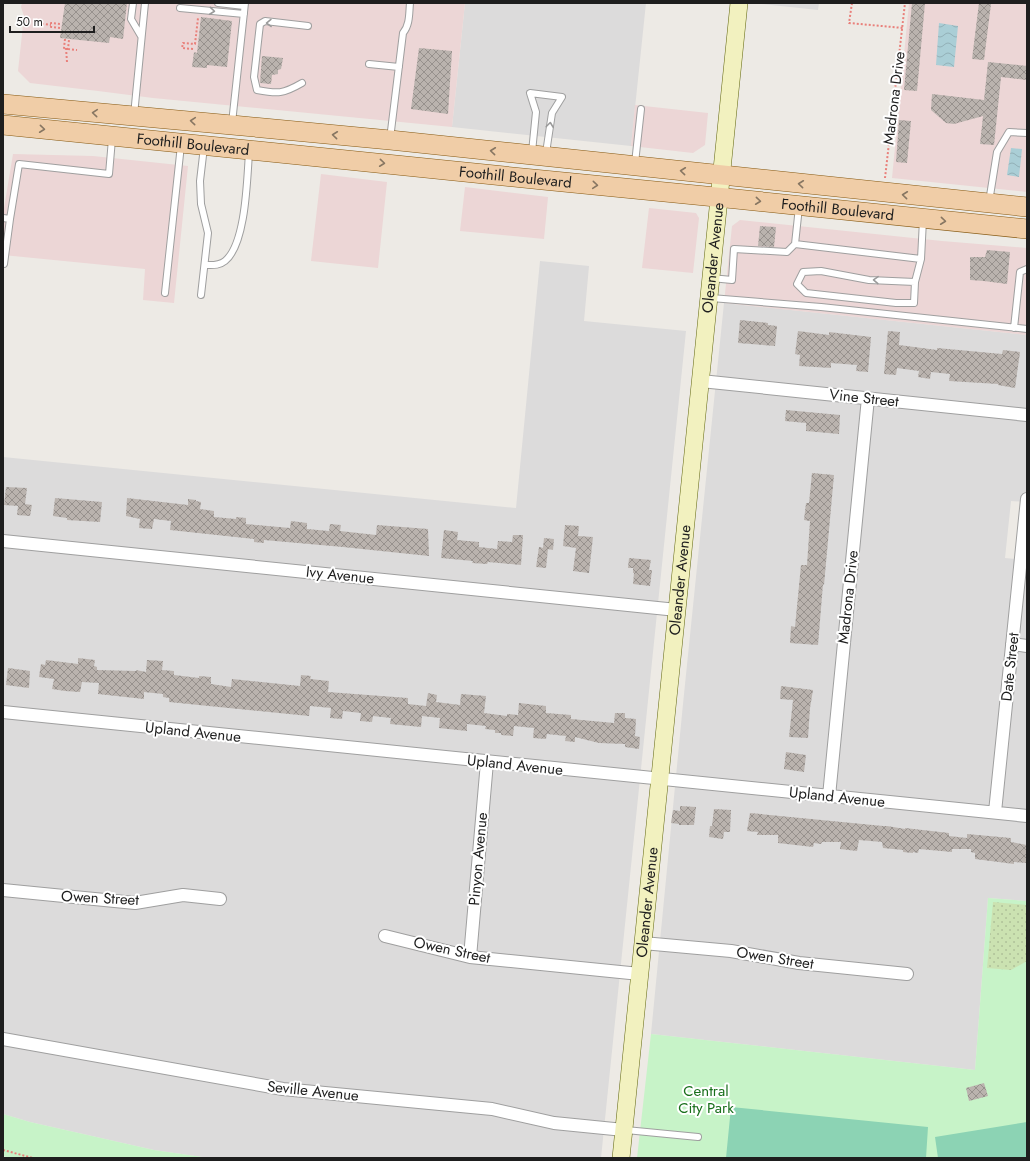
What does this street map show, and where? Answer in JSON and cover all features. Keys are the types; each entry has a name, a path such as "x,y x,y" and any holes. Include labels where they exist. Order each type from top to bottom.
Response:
{"main road":[{"name":"Foothill Boulevard","path":"3,104 232,124 1027,207"},
{"name":"Foothill Boulevard","path":"3,125 1027,229"},
{"path":"274,152 293,143 374,150 383,149 390,140"}],"street":[{"name":"Oleander Avenue","path":"621,1158 739,3"},
{"name":"Vine Street","path":"700,381 1027,415"},
{"name":"Madrona Drive","path":"829,796 868,398"},
{"name":"Date Street","path":"995,812 1027,499"},
{"name":"Ivy Avenue","path":"3,541 677,610"},
{"path":"1012,644 1027,646"},
{"name":"Upland Avenue","path":"3,712 1027,816"},
{"name":"Pinyon Avenue","path":"470,957 486,762"},
{"name":"Owen Street","path":"3,890 135,903 182,895 220,899"},
{"name":"Owen Street","path":"385,936 470,957 640,974"},
{"name":"Owen Street","path":"643,942 731,951 799,963 907,974"},
{"name":"Seville Avenue","path":"3,1039 284,1089 492,1109 554,1123 624,1130"}],"lane":[{"path":"133,3 132,19 141,36"},
{"path":"134,116 145,3"},
{"path":"218,3 245,4 232,124"},
{"path":"390,140 403,33 408,25 410,3"},
{"path":"182,8 244,14"},
{"path":"302,83 289,91 276,94 257,90 254,77 260,24 265,21 308,26"},
{"path":"369,64 399,66"},
{"path":"530,93 562,97 552,113 538,156 536,112 530,93"},
{"path":"635,166 642,109"},
{"path":"988,203 997,152 1008,132 1027,133"},
{"path":"3,264 19,164 109,174 112,136"},
{"path":"165,293 181,143"},
{"path":"201,295 208,233 201,204 200,181 204,145"},
{"path":"205,265 219,265 226,261 236,246 244,212 249,150"},
{"path":"711,278 732,280 734,249 787,252 795,244 800,205"},
{"path":"3,218 10,219"},
{"path":"915,282 869,280 821,271 803,272 797,284 806,293 896,303 914,302 915,282 920,259 923,219"},
{"path":"795,244 920,259"},
{"path":"1014,328 1020,272 1027,268"},
{"path":"709,298 821,307 1027,329"},
{"path":"624,1130 698,1137"}],"path":[{"path":"852,3 849,23 903,28"},
{"name":"Madrona Drive","path":"883,193 905,3"},
{"path":"182,8 198,16 195,44 183,43 182,48 193,49"},
{"path":"38,22 51,25 51,27 60,28"},
{"path":"51,25 51,23 61,24"},
{"path":"65,39 64,48 77,50"},
{"path":"66,62 67,49 70,40"},
{"path":"3,1150 33,1158"}],"shaded area":[{"path":"22,3 465,3 452,127 153,98 30,83 18,71 24,16 21,7"},
{"path":"465,3 646,3 631,146 452,127"},
{"path":"753,3 819,3 818,10"},
{"path":"909,3 1027,3 1027,192 892,178"},
{"path":"635,105 708,113 705,145 693,153 631,146"},
{"path":"13,154 93,156 188,166 174,303 143,300 145,269 3,255 3,214"},
{"path":"321,174 387,182 378,268 311,261"},
{"path":"465,187 548,197 544,239 460,231"},
{"path":"649,208 696,213 699,218 693,273 642,268"},
{"path":"740,220 942,241 1027,248 1027,335 724,303 732,226"},
{"path":"540,261 589,266 584,321 686,331 601,1158 209,1158 154,1150 30,1122 3,1114 3,457 516,508"},
{"path":"724,303 1027,335 1027,502 1011,501 1005,558 1027,560 1027,901 988,898 975,1070 651,1034"}],"green space":[{"name":"Central City Park","path":"988,898 1027,901 1027,1158 637,1158 651,1034 975,1070"},
{"path":"993,902 1027,905 1027,961 1011,970 987,968"},
{"path":"731,1107 928,1127 926,1158 726,1158"},
{"path":"3,1114 30,1122 154,1150 209,1158 10,1158 3,1156"},
{"path":"1027,1122 1027,1158 938,1158 935,1137"}],"water":[{"path":"939,23 958,26 954,67 936,65"},
{"path":"1011,148 1022,149 1019,177 1007,175"}],"building":[{"path":"65,3 127,3 123,39 110,37 109,43 60,38"},
{"path":"912,3 925,3 917,91 904,90"},
{"path":"979,3 991,4 984,60 972,59"},
{"path":"201,17 232,21 227,67 207,65 207,68 192,67 194,52 197,53"},
{"path":"419,48 452,51 448,114 411,109"},
{"path":"262,56 283,58 281,69 278,70 278,74 272,75 271,84 260,83"},
{"path":"988,62 1027,66 1027,80 1001,77 994,145 980,144 983,116 954,124 946,123 931,110 932,94 984,100"},
{"path":"899,120 911,121 907,163 896,162"},
{"path":"760,226 776,227 774,247 758,246"},
{"path":"987,250 1010,252 1007,284 970,280 970,257 985,257"},
{"path":"740,320 768,323 768,325 777,326 775,346 738,343"},
{"path":"798,331 829,335 829,332 871,337 868,372 856,371 857,365 831,363 831,368 799,366 800,355 795,354"},
{"path":"888,331 900,332 899,345 937,350 937,348 1002,354 1003,350 1020,352 1015,388 998,384 949,381 950,374 931,372 930,379 918,377 919,371 897,368 896,375 884,374"},
{"path":"786,410 840,415 839,434 806,431 806,423 785,421"},
{"path":"812,473 834,475 818,645 790,643 791,626 795,627 801,565 807,565 810,521 804,520 806,503 809,503"},
{"path":"6,487 27,488 25,504 32,505 30,516 17,515 18,506 4,505"},
{"path":"55,498 102,502 100,522 67,520 67,518 53,516"},
{"path":"127,498 188,505 188,499 196,500 201,502 200,509 214,511 214,517 236,519 236,517 246,518 246,524 290,528 291,521 307,523 307,529 329,531 330,524 341,525 340,531 376,535 377,525 428,529 429,556 264,540 264,543 254,542 254,539 170,530 171,521 154,519 152,529 139,528 140,519 126,516"},
{"path":"565,525 579,526 578,536 593,537 589,573 573,571 576,548 563,546"},
{"path":"444,530 458,532 457,540 479,542 479,547 497,549 498,541 512,542 513,535 523,535 521,565 488,562 487,564 472,563 473,561 441,558"},
{"path":"544,538 554,539 553,550 543,548"},
{"path":"539,547 548,549 546,568 536,567"},
{"path":"629,558 651,560 649,570 652,570 650,586 633,584 634,573 633,568 628,568"},
{"path":"78,658 95,660 94,666 97,667 97,670 136,670 146,672 147,660 163,661 162,670 174,671 174,675 199,678 199,676 211,677 211,684 231,687 232,679 300,686 301,675 311,676 310,679 329,681 328,692 408,698 408,704 426,706 428,693 437,695 436,702 460,705 461,694 486,696 484,713 507,716 507,714 518,715 519,703 546,706 546,713 571,715 571,719 614,723 615,713 625,713 625,718 636,719 635,736 640,737 639,749 625,747 625,744 599,743 575,737 575,742 565,741 566,736 547,734 546,739 533,738 534,728 514,726 513,736 495,733 495,730 485,729 486,726 467,724 467,731 439,728 440,718 422,716 421,727 390,724 391,718 373,716 372,722 360,721 361,713 343,711 342,719 330,718 331,708 310,706 309,716 169,702 169,698 163,697 163,694 144,692 144,699 98,694 99,683 82,682 80,692 65,691 52,689 54,679 39,677 41,664 45,665 46,660 78,664"},
{"path":"8,668 30,671 29,688 6,685"},
{"path":"781,686 813,690 808,738 789,737 793,700 780,699"},
{"path":"786,752 806,755 804,772 784,769"},
{"path":"680,806 696,807 694,825 679,825 671,823 673,810 680,811"},
{"path":"714,809 731,810 730,832 724,832 723,839 709,837"},
{"path":"750,813 949,833 949,836 967,838 967,834 1011,838 1011,842 1027,845 1027,863 1014,862 1014,864 975,859 975,853 971,852 971,849 952,849 952,852 919,849 918,853 913,853 903,852 903,850 883,848 882,842 859,840 857,851 840,849 841,842 822,842 821,844 814,843 813,847 778,843 778,835 757,835 758,832 747,831"},
{"path":"984,1083 988,1096 969,1101 966,1088"}]}
